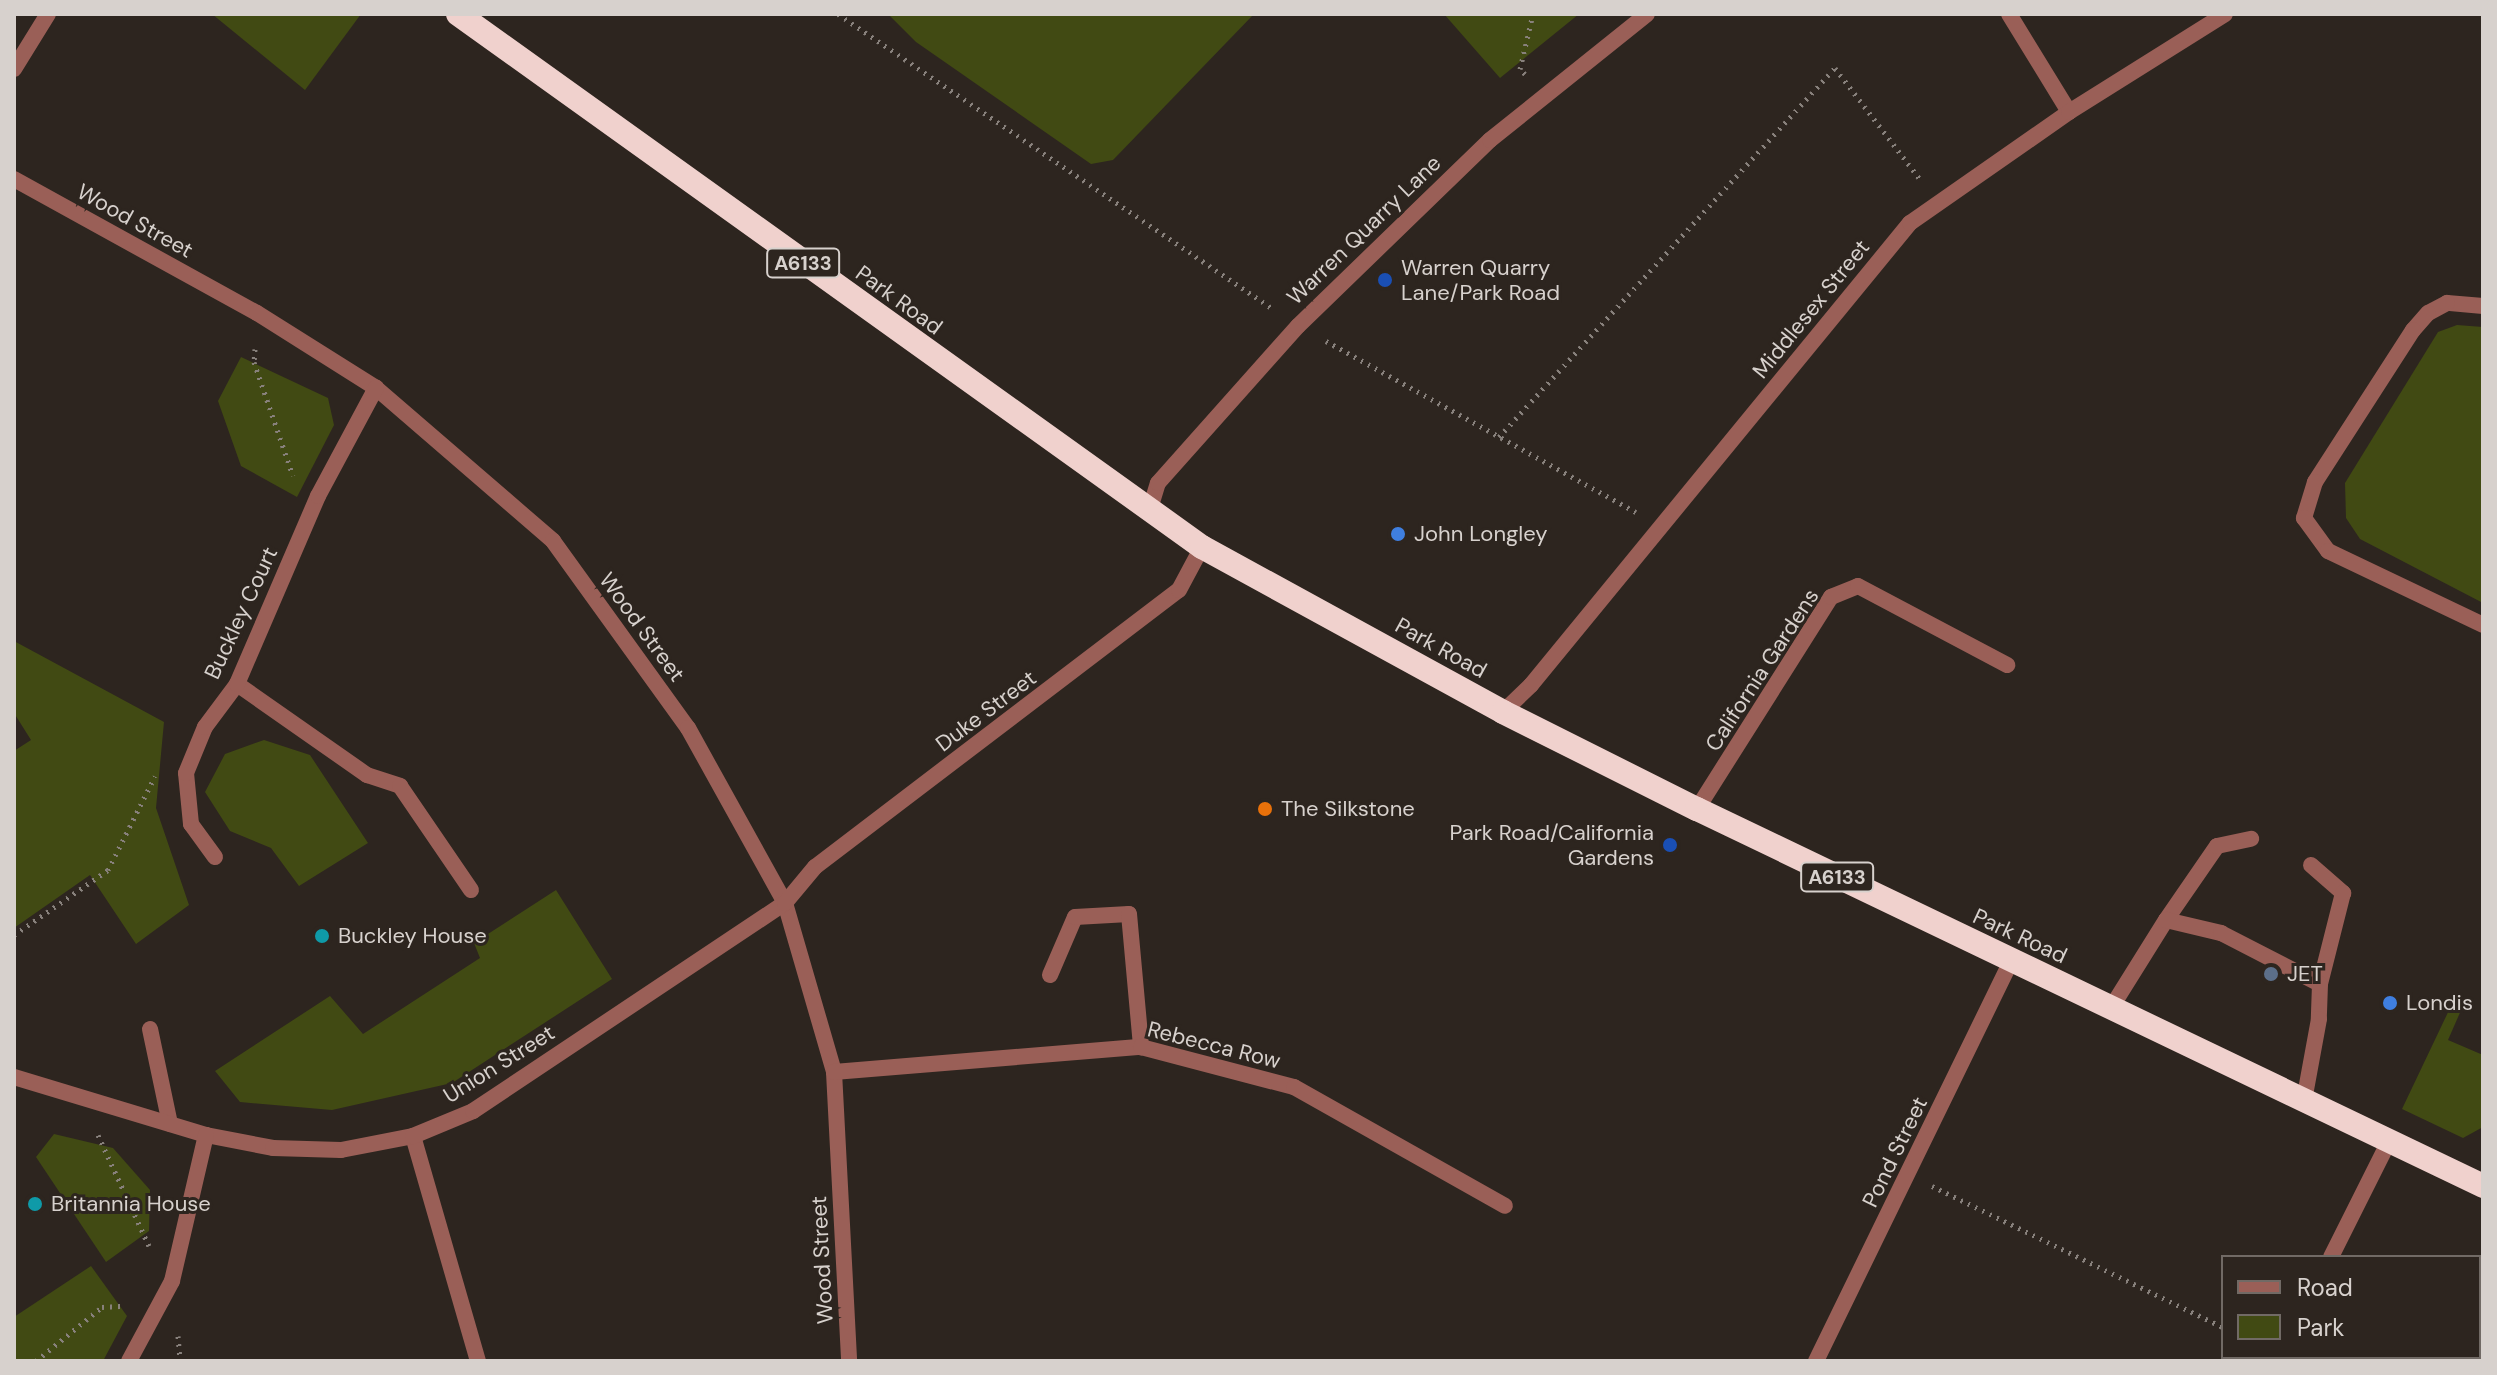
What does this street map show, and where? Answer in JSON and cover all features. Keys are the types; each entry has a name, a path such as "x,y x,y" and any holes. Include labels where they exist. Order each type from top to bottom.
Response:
{"highway":[{"name":"Park Road","path":"458,14 1149,512 1202,547 1503,712 1697,809 2483,1186"}],"street":[{"path":"14,69 48,14"},
{"name":"Warren Quarry Lane","path":"1149,512 1158,483 1298,326 1413,210 1543,95 1647,14"},
{"path":"2009,14 2069,112"},
{"name":"Middlesex Street","path":"1503,712 1531,685 1910,223 2069,112 2225,14"},
{"name":"Wood Street","path":"14,179 257,313 376,388 553,541 688,728 785,903 834,1072 849,1361"},
{"path":"2483,306 2447,303 2428,313 2413,330 2315,482 2304,518 2328,551 2483,625"},
{"name":"Buckley Court","path":"215,857 191,824 186,773 205,727 237,684 318,496 376,388"},
{"name":"Duke Street","path":"785,903 815,867 1179,590 1202,547"},
{"name":"California Gardens","path":"1697,809 1831,597 1858,586 2007,665"},
{"path":"237,684 367,775 400,786 471,890"},
{"path":"2111,1008 2217,846 2251,839"},
{"path":"2304,1101 2319,1019 2320,984 2343,893 2311,865"},
{"name":"Union Street","path":"14,1077 206,1135 273,1148 341,1150 413,1136 473,1111 785,903"},
{"path":"1050,975 1075,917 1129,914 1141,1047"},
{"path":"2166,920 2221,933 2320,984"},
{"name":"Pond Street","path":"1816,1361 2011,961"},
{"path":"150,1029 170,1124"},
{"name":"Rebecca Row","path":"834,1072 1141,1047 1294,1087 1505,1206"},
{"path":"129,1361 172,1281 206,1135"},
{"path":"413,1136 478,1361"},
{"path":"2332,1255 2389,1141"}],"path":[{"path":"838,14 1298,326 1661,526"},
{"path":"1533,14 1520,69 1543,95"},
{"path":"1499,437 1835,68 1938,203"},
{"path":"257,313 254,362 295,481 318,496"},
{"path":"14,935 108,870 161,764"},
{"path":"81,1097 141,1234 172,1281"},
{"path":"1909,1175 2221,1326"},
{"path":"36,1361 102,1307 161,1303"}],"green space":[{"path":"212,14 361,14 305,90"},
{"path":"888,14 1254,14 1113,160 1091,164 916,42"},
{"path":"1444,14 1579,14 1500,78"},
{"path":"2457,325 2483,327 2483,603 2360,539 2346,518 2345,483 2438,332"},
{"path":"241,357 328,398 334,425 297,497 241,466 218,401"},
{"path":"14,641 164,722 156,808 189,905 136,944 90,875 14,928 14,751 31,740 14,713"},
{"path":"264,740 310,755 368,843 299,886 271,848 230,831 205,792 225,754"},
{"path":"556,890 612,979 452,1083 332,1110 240,1102 215,1071 330,996 363,1034 480,958 474,943"},
{"path":"2451,1006 2462,1008 2448,1040 2483,1055 2483,1127 2463,1138 2402,1109"},
{"path":"54,1134 113,1148 150,1190 149,1231 106,1262 36,1157"},
{"path":"91,1266 127,1316 103,1361 14,1361 14,1317"}],"place":[{"name":"Warren Quarry Lane/Park Road","path":"1385,280"},
{"name":"John Longley","path":"1398,534"},
{"name":"The Silkstone","path":"1265,809"},
{"name":"Park Road/California Gardens","path":"1670,845"},
{"name":"Buckley House","path":"322,936"},
{"name":"JET","path":"2271,974"},
{"name":"Londis","path":"2390,1003"},
{"name":"Britannia House","path":"35,1204"}]}
